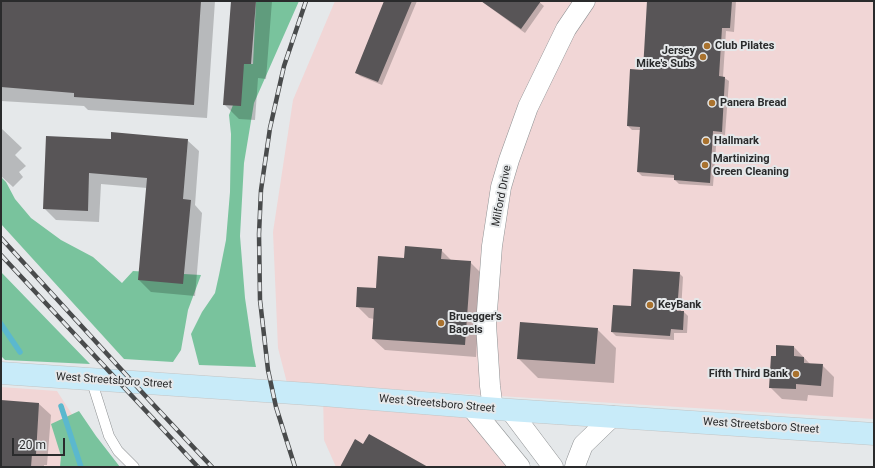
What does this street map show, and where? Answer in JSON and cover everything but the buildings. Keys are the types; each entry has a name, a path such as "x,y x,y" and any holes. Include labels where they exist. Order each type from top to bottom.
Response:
{"main road":[{"name":"West Streetsboro Street","path":"1,373 874,434"}],"street":[{"name":"Milford Drive","path":"502,409 490,386 486,324 492,246 501,187 517,135 531,101 566,28 585,1"},
{"path":"472,407 520,467"},
{"path":"502,409 553,467"},
{"path":"575,467 583,445 613,416"}],"lane":[{"path":"91,380 110,436 118,451 134,467"}],"shaded area":[{"path":"335,1 874,1 874,419 287,383 278,348 273,232 293,100"},
{"path":"1,387 57,391 106,467 1,467"},
{"path":"323,395 458,404 521,467 336,467 324,440"}],"green space":[{"path":"256,1 299,1 254,103 244,163 240,236 245,298 256,367 199,365 191,334 202,312 215,293 226,240 230,192 231,134 229,115 244,64 253,64"},
{"path":"1,177 6,182 15,199 31,218 61,240 93,257 122,283 133,271 201,275 188,310 181,350 173,362 124,359 1,224"},
{"path":"1,272 90,364 5,360 1,356"},
{"path":"79,411 120,467 60,467 61,456 51,424"}],"waterway":[{"path":"1,324 20,352"},
{"path":"61,406 81,467"}],"railway":[{"path":"295,467 276,407 268,370 260,300 259,234 261,190 270,128 284,66 306,1"},
{"path":"1,238 212,467"},
{"path":"1,255 198,467"}],"place":[{"name":"Club Pilates","path":"707,46"},
{"name":"Jersey Mike's Subs","path":"703,57"},
{"name":"Panera Bread","path":"712,103"},
{"name":"Hallmark","path":"706,141"},
{"name":"Martinizing Green Cleaning","path":"705,165"},
{"name":"KeyBank","path":"650,305"},
{"name":"Bruegger's Bagels","path":"441,323"},
{"name":"Fifth Third Bank","path":"796,374"}]}
